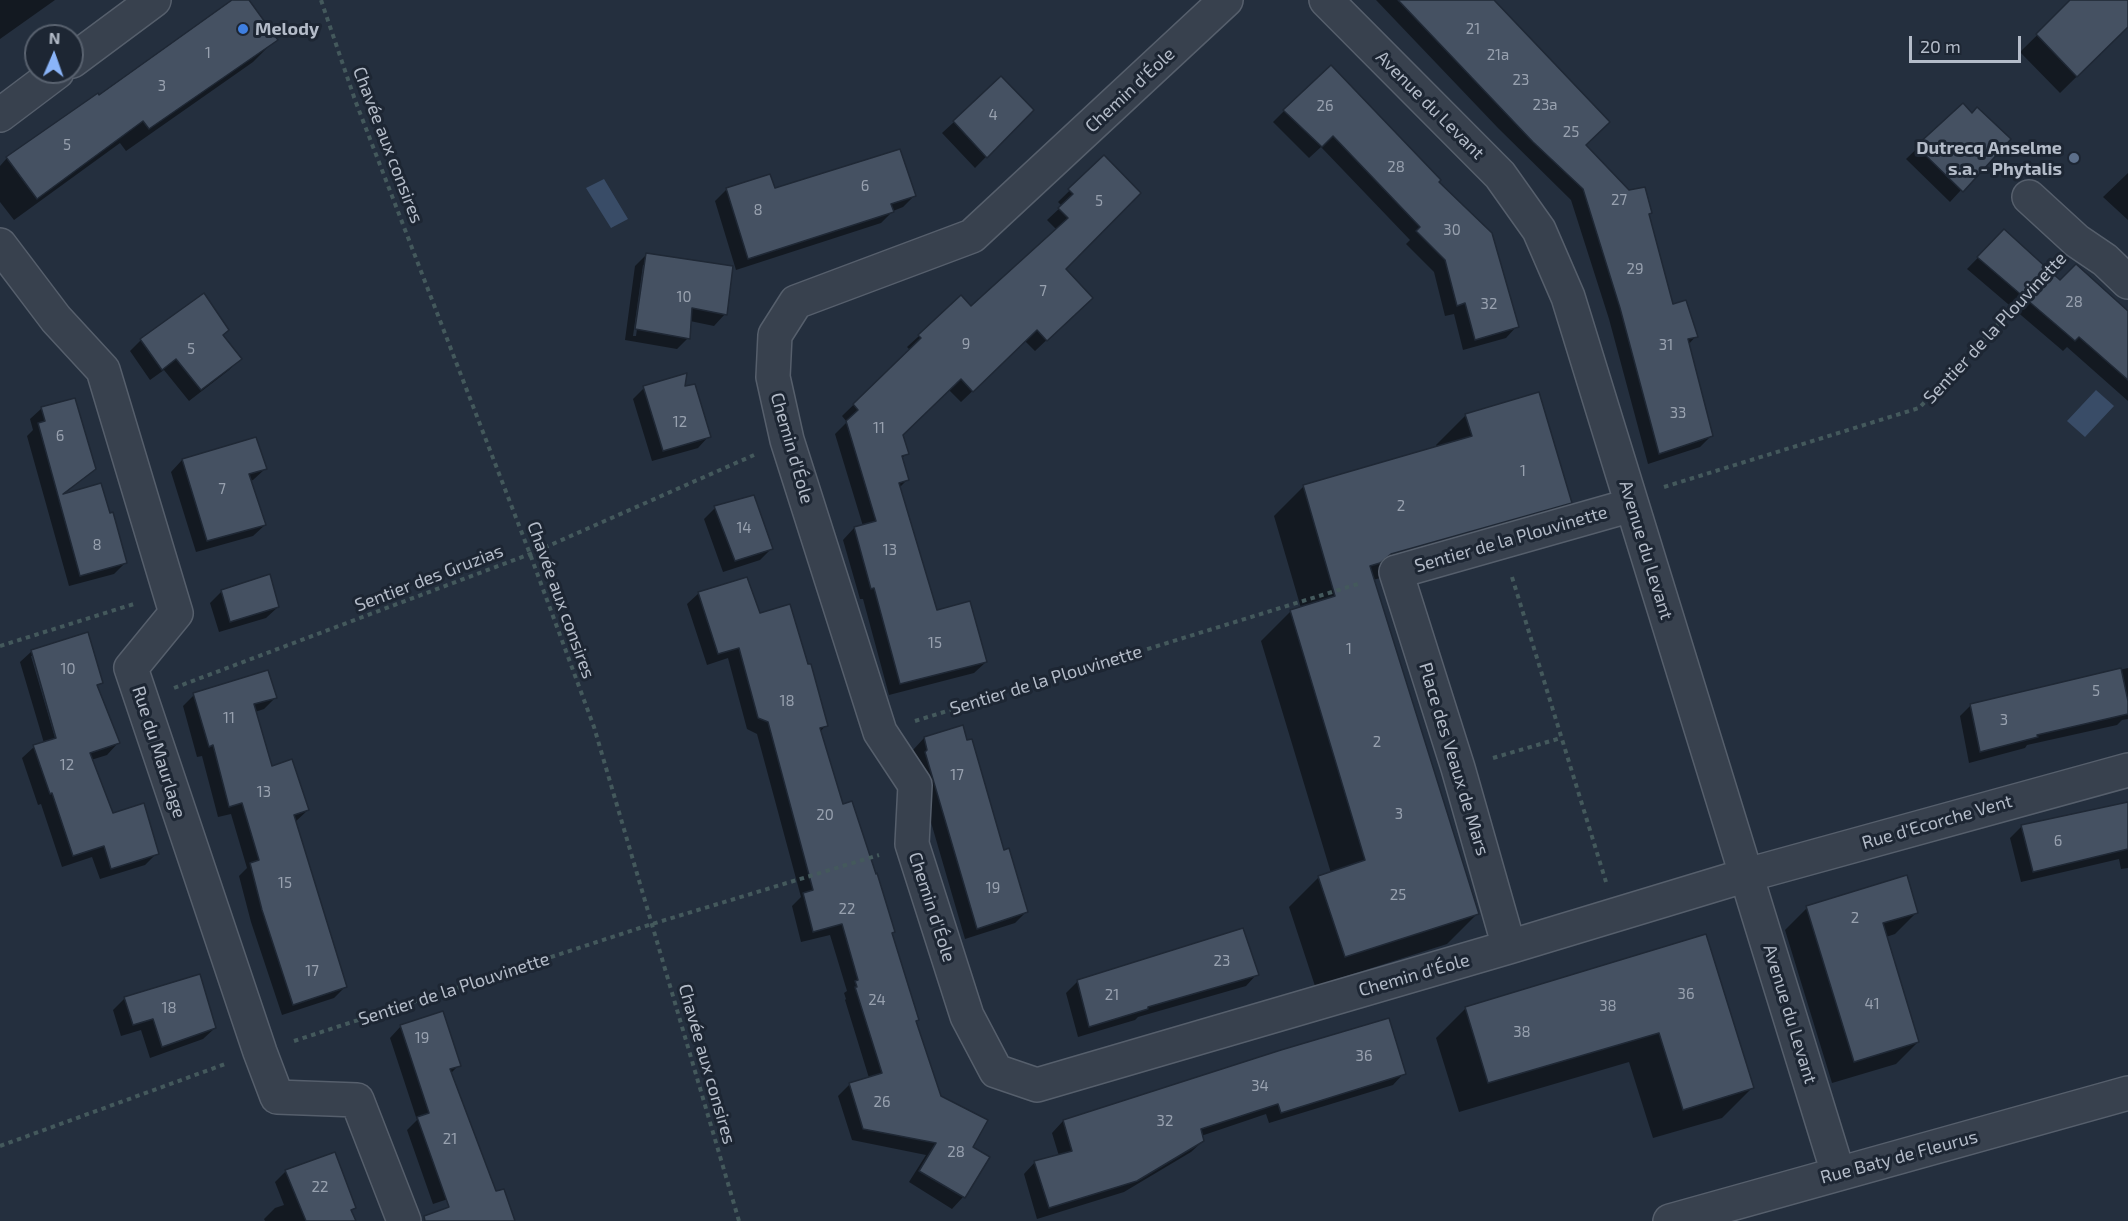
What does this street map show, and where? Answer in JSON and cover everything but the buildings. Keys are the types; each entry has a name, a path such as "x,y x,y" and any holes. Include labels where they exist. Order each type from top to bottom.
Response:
{"street":[{"path":"84,52 154,0"},
{"name":"Chemin d'Éole","path":"1226,0 972,236 796,302 775,335 773,376 787,440 880,732 915,785 912,844 967,1016 996,1071 1037,1085 1747,875"},
{"name":"Avenue du Levant","path":"1326,0 1500,175 1539,230 1568,297 1838,1173"},
{"path":"0,115 41,84"},
{"path":"2030,197 2077,241 2105,260 2128,282"},
{"name":"Rue du Maurlage","path":"0,245 56,319 103,370 176,613 131,668 277,1097 357,1100 404,1221"},
{"name":"Sentier de la Plouvinette","path":"1396,572 1632,505"},
{"name":"Place des Veaux de Mars","path":"1396,572 1458,768 1509,947"},
{"name":"Rue d'Ecorche Vent","path":"1747,875 2128,770"},
{"name":"Rue Baty de Fleurus","path":"1670,1221 2128,1093"}],"path":[{"name":"Chavée aux consires","path":"321,0 355,100 530,554 594,728 739,1221"},
{"name":"Sentier de la Plouvinette","path":"1632,505 1663,487 1919,408 2077,241"},
{"name":"Sentier des Gruzias","path":"141,700 530,554 787,440"},
{"path":"1502,543 1616,915"},
{"name":"Sentier de la Plouvinette","path":"880,732 1396,572"},
{"path":"0,646 170,592"},
{"path":"1458,768 1561,738"},
{"name":"Sentier de la Plouvinette","path":"0,1146 260,1052 652,924 912,844"}],"water":[{"path":"604,179 628,219 611,228 586,188"},
{"path":"2096,390 2114,406 2085,437 2067,421"}],"place":[{"name":"Melody","path":"243,29"},
{"name":"Dutrecq Anselme s.a. - Phytalis","path":"2074,158"}]}
